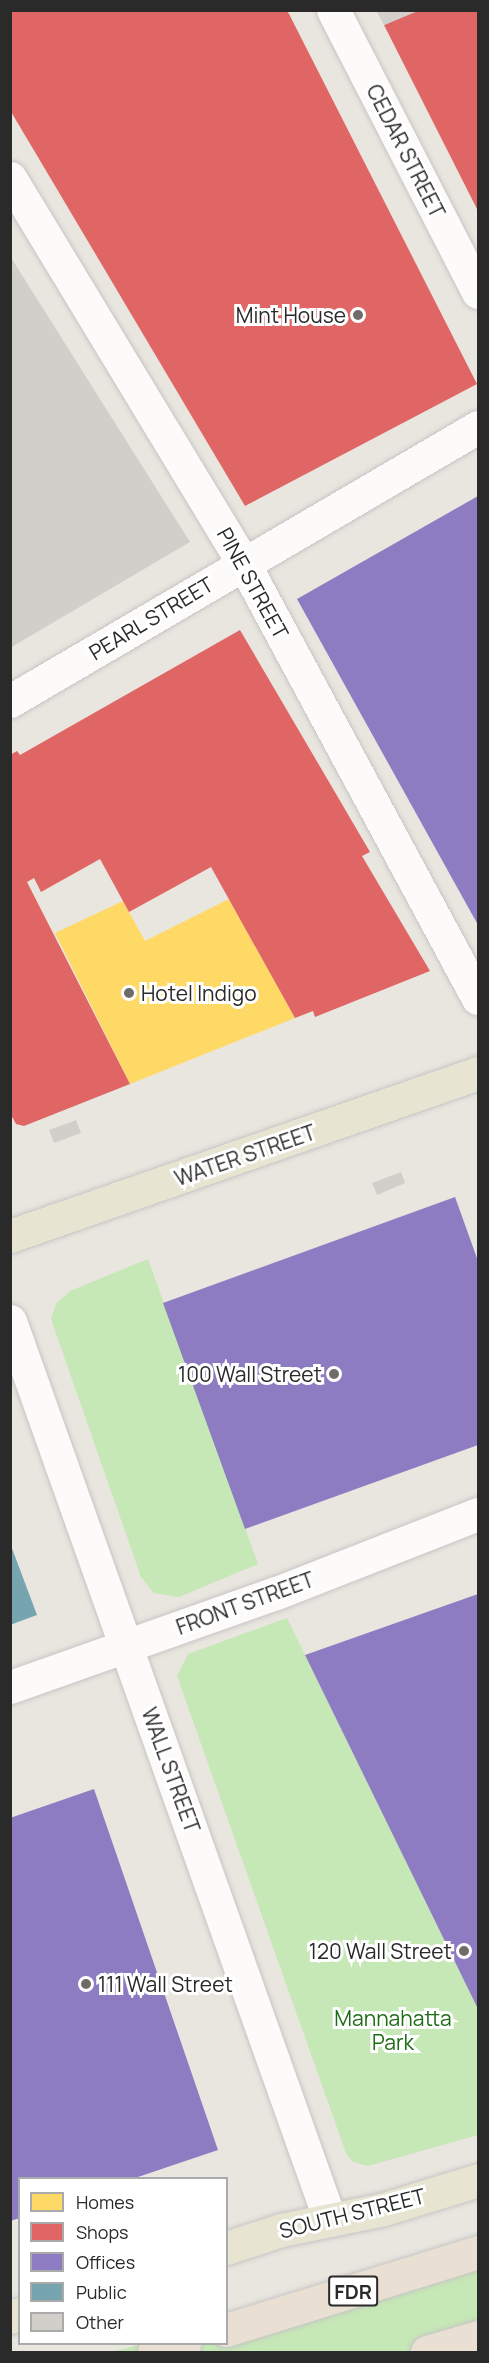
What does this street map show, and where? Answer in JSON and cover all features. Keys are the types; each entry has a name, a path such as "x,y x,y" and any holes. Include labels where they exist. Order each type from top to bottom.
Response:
{"highway":[{"name":"FDR","path":"228,2329 478,2252"},
{"path":"427,2352 478,2337"},
{"path":"154,2352 177,2345"}],"main road":[{"name":"WATER STREET","path":"10,1236 478,1073"},
{"name":"SOUTH STREET","path":"228,2247 330,2220 384,2209 478,2180"}],"street":[{"name":"CEDAR STREET","path":"333,10 478,292"},
{"name":"PINE STREET","path":"10,178 244,564 478,998"},
{"name":"PEARL STREET","path":"10,701 478,426"},
{"name":"WALL STREET","path":"10,1321 330,2220"},
{"name":"FRONT STREET","path":"10,1688 478,1514"}],"green space":[{"path":"148,1259 258,1564 179,1597 154,1593 141,1577 51,1319 56,1304 70,1291"},
{"name":"Mannahatta Park","path":"287,1618 478,2009 478,2135 368,2166 353,2162 346,2153 177,1676 188,1654"},
{"path":"478,2241 478,2352 112,2352 138,2345 228,2345"}],"building: Homes":[{"path":"229,899 295,1018 130,1084 55,933 123,901 145,941"}],"building: Shops":[{"path":"10,10 287,10 477,384 245,506 10,110"},
{"path":"419,10 478,10 478,211 384,25"},
{"path":"240,630 370,852 362,856 430,971 315,1017 313,1011 295,1018 211,867 129,912 100,859 41,892 34,878 27,882 130,1084 24,1126 16,1124 10,1113 10,755 17,751 20,755"}],"building: Offices":[{"path":"478,496 478,925 297,599"},
{"name":"100 Wall Street","path":"455,1197 478,1261 478,1445 245,1529 163,1303"},
{"path":"478,1594 478,2009 305,1655"},
{"name":"111 Wall Street","path":"94,1789 218,2150 138,2177 18,2177 18,2219 10,2221 10,1818"}],"building: Public":[{"path":"10,1543 37,1615 10,1625"}],"building: Other":[{"path":"376,10 418,10 418,11 384,25"},
{"path":"10,256 190,542 10,648"},
{"path":"76,1120 81,1133 54,1143 49,1130"},
{"path":"401,1172 405,1183 377,1195 372,1183"}],"place":[{"name":"Mint House","path":"358,315"},
{"name":"Hotel Indigo","path":"129,993"},
{"name":"100 Wall Street","path":"334,1374"},
{"name":"120 Wall Street","path":"464,1951"},
{"name":"111 Wall Street","path":"86,1984"}]}
